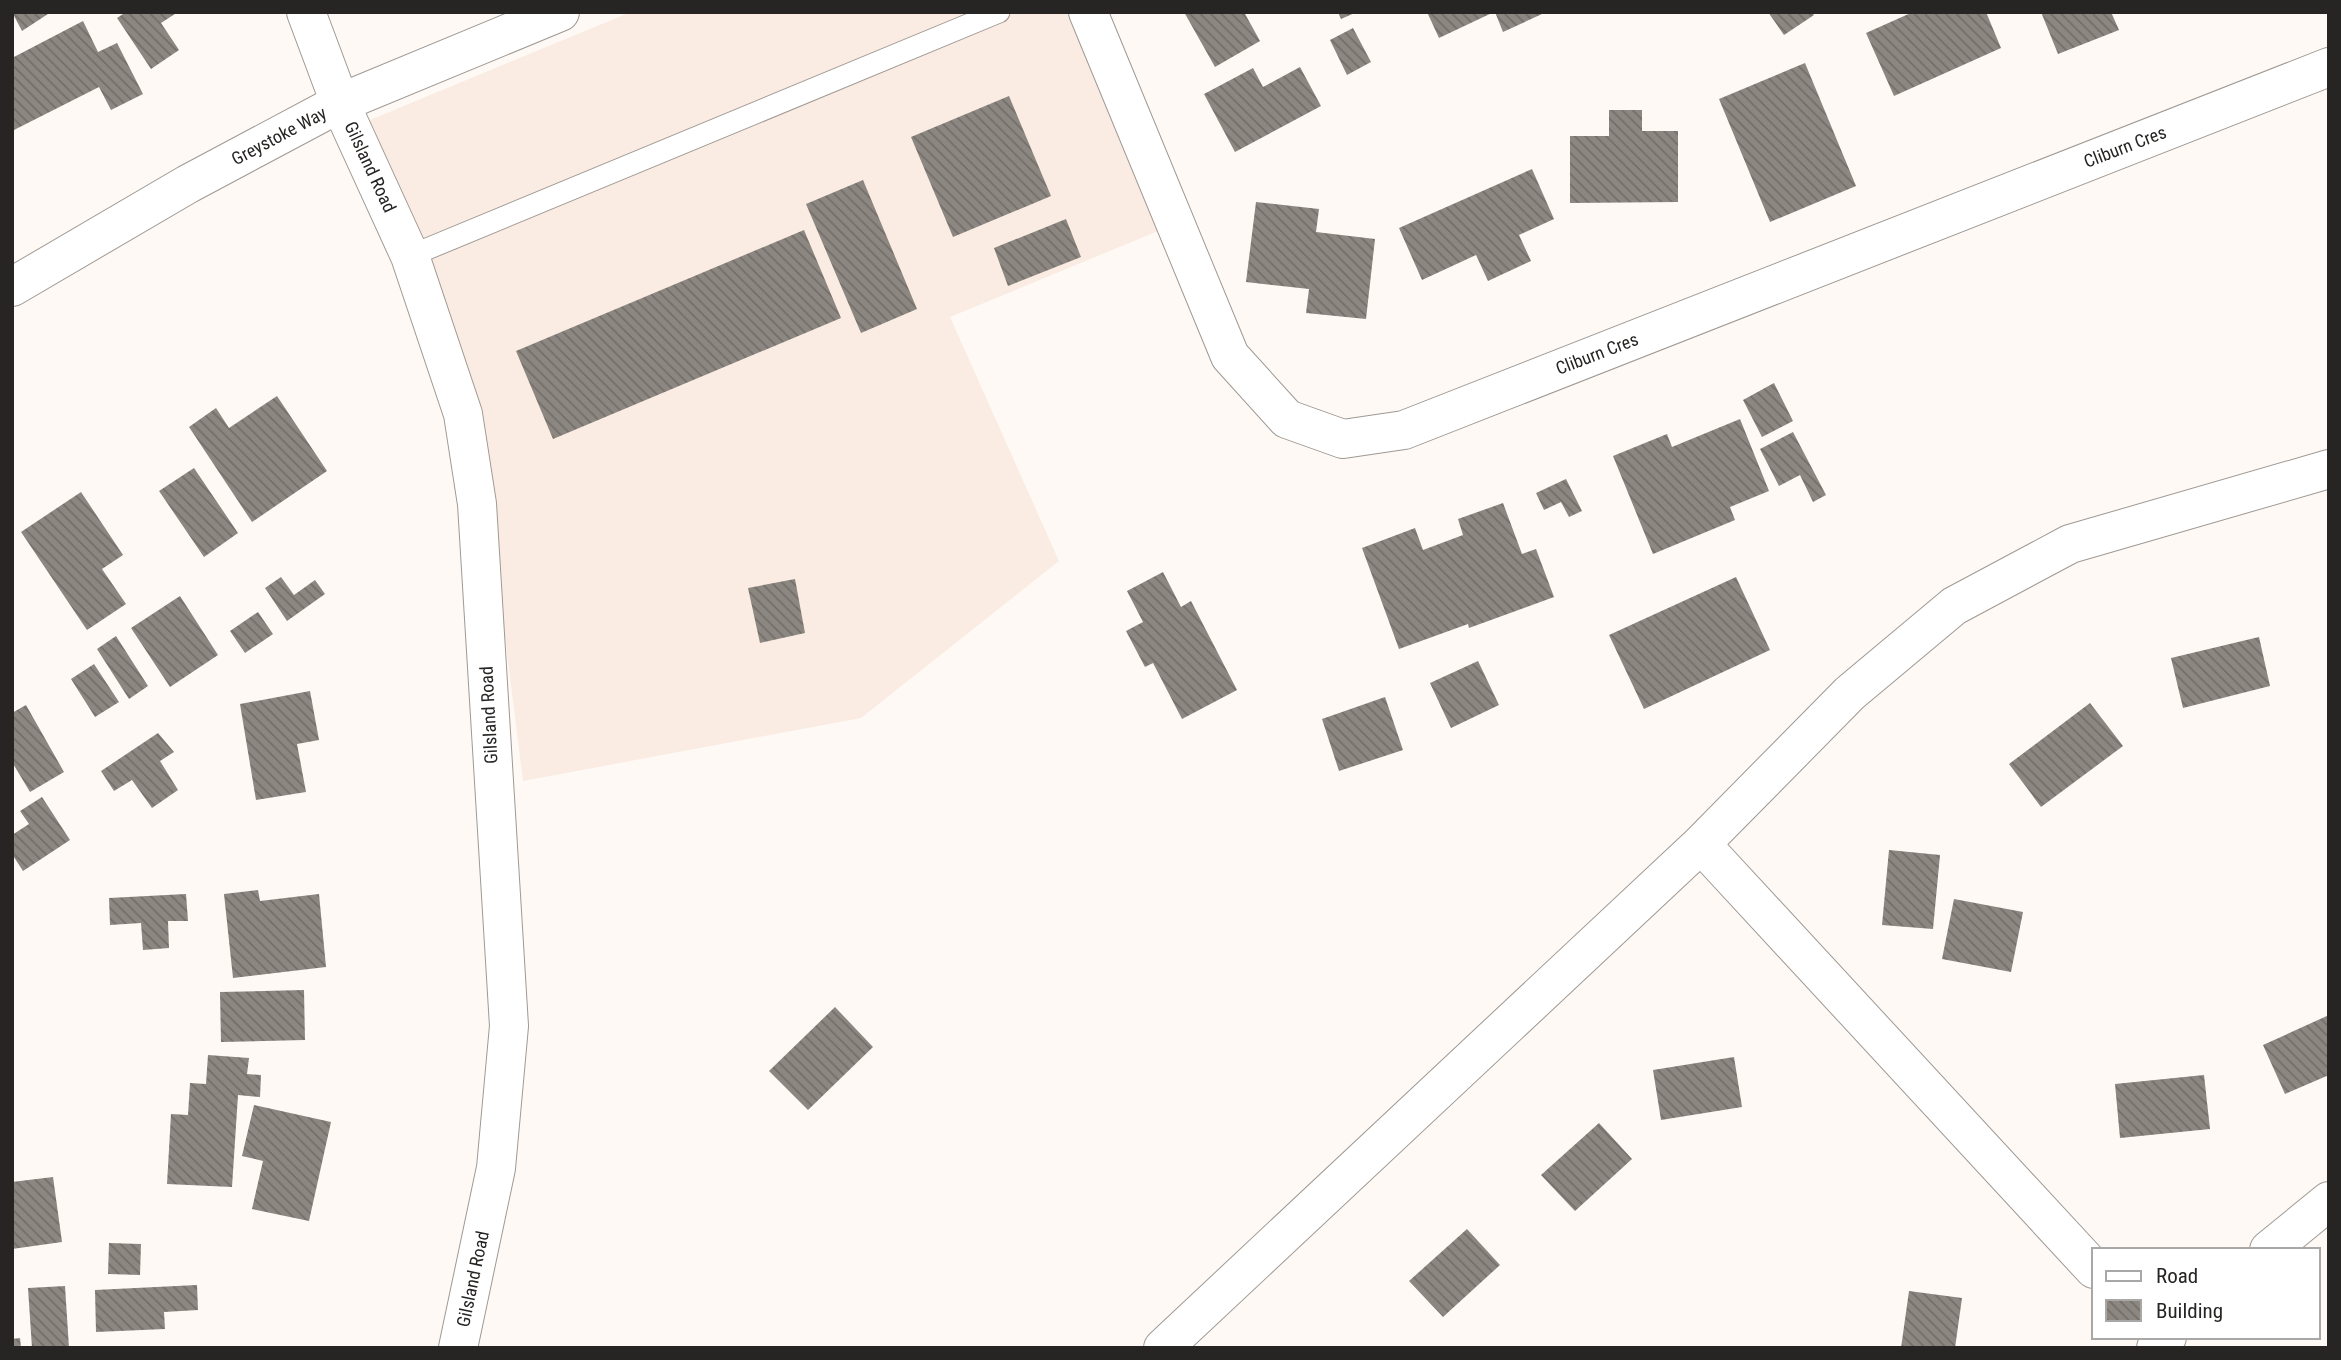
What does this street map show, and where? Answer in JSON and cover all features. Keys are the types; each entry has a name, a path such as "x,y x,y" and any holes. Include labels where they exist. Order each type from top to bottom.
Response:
{"street":[{"name":"Gilsland Road","path":"306,12 340,103 411,256 463,414 477,504 509,1026 496,1168 458,1348"},
{"name":"Greystoke Way","path":"12,288 188,184 340,103 559,12"},
{"name":"Cliburn Cres","path":"1088,12 1230,356 1287,419 1343,439 1404,430 2329,67"},
{"path":"1163,1348 1701,844 1850,693 1954,606 2070,544 2329,469"},
{"path":"1701,844 2092,1267"},
{"path":"2271,1248 2329,1201"}],"lane":[{"path":"411,256 999,12"}],"shaded area":[{"path":"631,12 1074,12 1163,229 950,317 1059,561 861,718 523,781 488,501 365,122"}],"building":[{"path":"12,12 51,12 22,31"},
{"path":"126,12 178,12 161,23 179,50 151,69 117,18"},
{"path":"1184,12 1244,12 1260,41 1215,67"},
{"path":"1338,12 1357,12 1341,19"},
{"path":"1427,12 1494,12 1439,38"},
{"path":"1495,12 1541,12 1542,14 1503,32"},
{"path":"1768,12 1812,12 1814,15 1784,35"},
{"path":"1913,12 1986,12 2001,48 1894,96 1866,33"},
{"path":"2041,12 2111,12 2119,30 2058,54"},
{"path":"83,21 98,52 117,43 143,94 111,110 99,87 12,131 12,58"},
{"path":"1353,28 1371,62 1347,75 1330,40"},
{"path":"1805,63 1856,186 1770,222 1719,99"},
{"path":"1300,67 1321,106 1235,152 1204,94 1253,68 1263,87"},
{"path":"1009,96 1051,196 953,237 911,137"},
{"path":"1609,110 1642,110 1642,131 1678,131 1678,202 1570,203 1570,136 1609,136"},
{"path":"1532,169 1554,219 1519,235 1531,261 1488,281 1476,255 1422,280 1399,228"},
{"path":"863,180 917,309 861,333 806,204"},
{"path":"1256,202 1319,209 1316,232 1375,239 1366,319 1306,313 1309,289 1246,282"},
{"path":"1066,219 1081,257 1008,286 994,248"},
{"path":"804,230 841,318 553,439 516,351"},
{"path":"1774,383 1793,421 1762,437 1743,400"},
{"path":"277,396 327,471 252,522 189,427 216,408 229,428"},
{"path":"1740,419 1769,491 1730,507 1735,520 1653,554 1613,456 1667,434 1672,447"},
{"path":"1793,432 1826,495 1813,502 1800,475 1779,486 1760,449"},
{"path":"194,468 238,533 204,557 159,491"},
{"path":"1566,479 1582,511 1569,517 1561,502 1544,510 1536,493"},
{"path":"81,492 123,555 102,569 126,604 87,630 21,532"},
{"path":"1503,503 1522,554 1536,549 1554,597 1469,628 1468,624 1399,649 1362,548 1415,528 1423,550 1463,535 1458,519"},
{"path":"1163,572 1181,607 1191,601 1237,690 1182,719 1153,663 1145,667 1126,631 1143,622 1127,591"},
{"path":"281,577 294,595 315,580 325,594 287,621 265,588"},
{"path":"1736,577 1770,650 1644,709 1609,635"},
{"path":"795,579 805,633 760,643 748,588"},
{"path":"180,596 218,655 170,687 131,628"},
{"path":"258,612 273,634 245,653 230,631"},
{"path":"116,636 148,686 129,699 97,649"},
{"path":"2259,637 2270,686 2183,708 2171,658"},
{"path":"1478,661 1499,705 1451,728 1430,683"},
{"path":"94,664 119,702 95,717 71,679"},
{"path":"310,691 319,740 297,744 306,792 256,800 240,704"},
{"path":"1385,697 1403,750 1339,771 1322,719"},
{"path":"2090,703 2123,746 2041,807 2009,764"},
{"path":"26,705 64,772 30,792 12,762 12,713"},
{"path":"158,733 174,752 160,761 178,790 152,808 132,780 114,791 101,771"},
{"path":"42,797 70,840 23,871 12,854 12,835 29,824 20,811"},
{"path":"1889,850 1940,855 1933,929 1882,925"},
{"path":"258,890 260,901 319,894 326,967 233,978 224,894"},
{"path":"186,894 188,921 168,921 169,948 143,950 141,923 110,925 109,898"},
{"path":"1954,899 2023,912 2011,972 1942,959"},
{"path":"304,990 305,1040 221,1042 220,992"},
{"path":"835,1007 873,1047 808,1110 769,1071"},
{"path":"2329,1015 2329,1075 2285,1094 2263,1045"},
{"path":"208,1055 249,1058 247,1074 261,1075 260,1097 238,1095 232,1187 167,1184 171,1114 188,1115 190,1083 206,1084"},
{"path":"1734,1057 1742,1107 1661,1120 1653,1070"},
{"path":"2204,1075 2210,1129 2120,1138 2115,1084"},
{"path":"254,1105 331,1122 309,1221 252,1209 263,1161 242,1156"},
{"path":"1599,1123 1632,1159 1575,1211 1541,1175"},
{"path":"53,1177 62,1242 12,1249 12,1182"},
{"path":"1467,1229 1500,1265 1443,1317 1409,1281"},
{"path":"109,1243 141,1244 140,1275 108,1274"},
{"path":"197,1285 198,1310 164,1312 165,1329 96,1332 95,1290"},
{"path":"65,1286 69,1348 32,1348 28,1288"},
{"path":"1909,1291 1962,1298 1955,1348 1901,1348"},
{"path":"20,1338 21,1348 12,1348 12,1339"}]}
